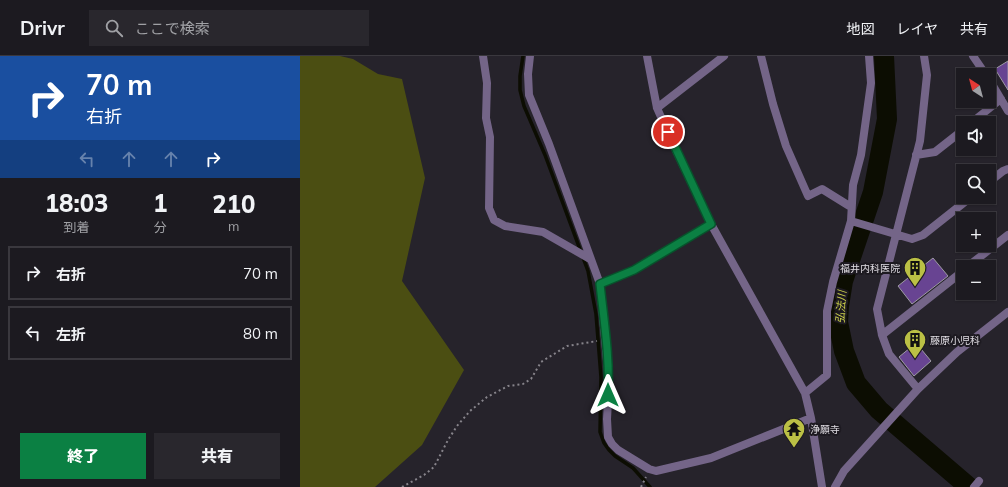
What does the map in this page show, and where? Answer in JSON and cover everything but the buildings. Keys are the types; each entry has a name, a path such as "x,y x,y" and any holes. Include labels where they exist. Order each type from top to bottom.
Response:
{"street":[{"path":"483,56 488,83 486,118 490,137 489,208 494,220 505,226 543,232 590,259"},
{"path":"530,56 528,74 529,95 549,144 600,284 609,383 607,419 608,437 612,444 618,450 649,469 656,471 711,458 811,418"},
{"path":"647,56 657,108 711,224 805,393 811,418 822,487"},
{"path":"657,108 724,56"},
{"path":"761,56 773,104 786,146 808,196 822,189 851,207"},
{"path":"805,393 827,375 827,311 833,282 851,221 853,185 861,156 871,84 869,56"},
{"path":"918,389 889,354 882,335 877,309 920,142 927,75 924,56"},
{"path":"973,56 981,68"},
{"path":"996,91 1008,111"},
{"path":"980,116 1001,99"},
{"path":"916,155 935,152 956,136"},
{"path":"996,176 1008,169"},
{"path":"851,221 912,239 923,235 962,204"},
{"path":"600,284 634,270 711,224"},
{"path":"977,260 1008,235"},
{"path":"882,335 956,277"},
{"path":"835,487 844,471 918,389 957,352 1008,312"}],"path":[{"path":"402,487 424,475 434,467 457,426 470,410 487,397 508,386 522,384 531,379 541,362 567,346 606,340"}],"shaded area":[{"path":"300,56 340,56 353,59 378,74 402,79 425,178 402,281 464,370 422,445 375,487 300,487"}],"waterway":[{"path":"523,56 520,76 520,90 524,106 545,155 588,271 596,314 601,377 600,432 604,443 609,450 633,468 650,487"},
{"name":"弘法川","path":"884,56 887,119 873,192 843,281 838,322 844,351 856,383 879,410 969,487"}],"place":[{"name":"福井内科医院","path":"915,288"},
{"name":"藤原小児科","path":"915,360"},
{"name":"浄願寺","path":"794,448"}],"route":[{"path":"608,395 609,383 606,340 600,284 648,263 711,224 668,132"}]}
